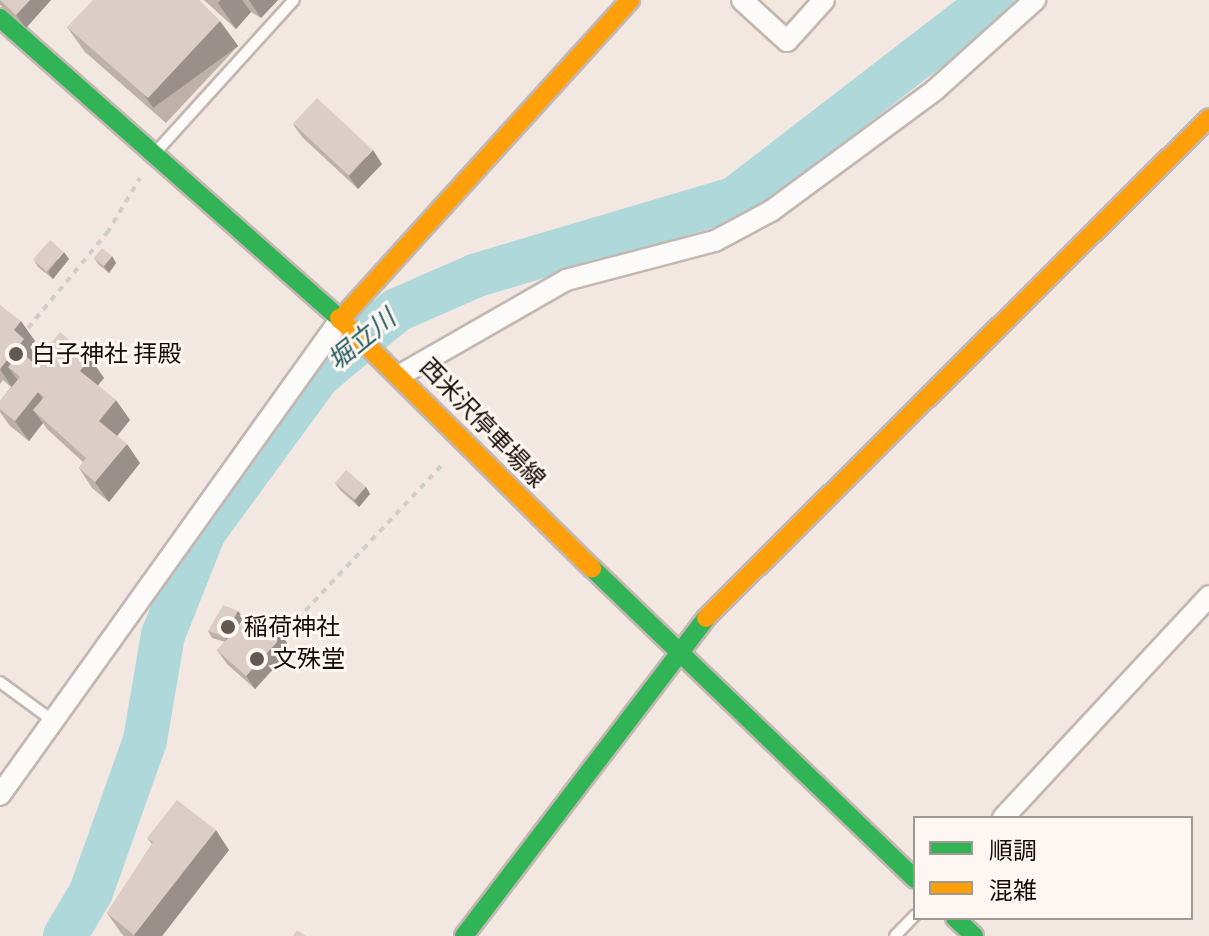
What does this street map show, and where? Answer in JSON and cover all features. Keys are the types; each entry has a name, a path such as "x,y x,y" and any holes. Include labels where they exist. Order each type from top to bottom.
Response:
{"street":[{"path":"0,795 344,323 630,0"},
{"path":"742,0 787,41 824,0"},
{"path":"402,374 566,280 715,241 771,211 935,90 1035,0"},
{"name":"西米沢停車場線","path":"0,18 156,152 402,374 462,443 679,645 913,877"},
{"path":"464,936 679,645 1209,118"},
{"path":"1005,816 1209,596"},
{"path":"957,920 974,936"}],"lane":[{"path":"156,152 294,0"},
{"path":"0,682 53,721"},
{"path":"895,936 913,917"}],"path":[{"path":"28,328 107,233 156,152"},
{"path":"289,628 462,443"}],"building":[{"path":"0,0 30,0 16,15"},
{"path":"93,0 199,0 220,21 148,98 67,27"},
{"path":"317,98 373,150 349,175 293,124"},
{"path":"50,240 64,252 47,271 33,260"},
{"path":"102,248 112,256 104,266 94,258"},
{"path":"0,305 21,321 14,330 24,339 0,369"},
{"path":"60,332 90,358 80,371 116,400 99,421 127,444 95,482 79,468 86,458 33,410 44,397 38,392 15,421 0,409 0,401 20,377 8,367 21,352 35,364"},
{"path":"346,470 366,487 355,500 335,483"},
{"path":"223,605 238,611 224,636 208,631"},
{"path":"260,614 278,630 277,642 246,676 217,650 249,616 255,621"},
{"path":"177,800 216,830 134,935 107,913 153,842 147,838"}],"waterway":[{"name":"堀立川","path":"65,936 91,892 145,740 163,635 204,532 318,376 397,310 477,275 734,199 992,0"}],"traffic: fast":[{"path":"0,18 339,318"},
{"path":"592,568 913,877"},
{"path":"464,936 706,618"},
{"path":"957,920 974,936"}],"traffic: slow":[{"path":"340,320 630,0"},
{"path":"706,618 1209,118"},
{"path":"339,318 592,568"}],"place":[{"name":"白子神社 拝殿","path":"16,354"},
{"name":"稲荷神社","path":"228,627"},
{"name":"文殊堂","path":"257,659"}]}
